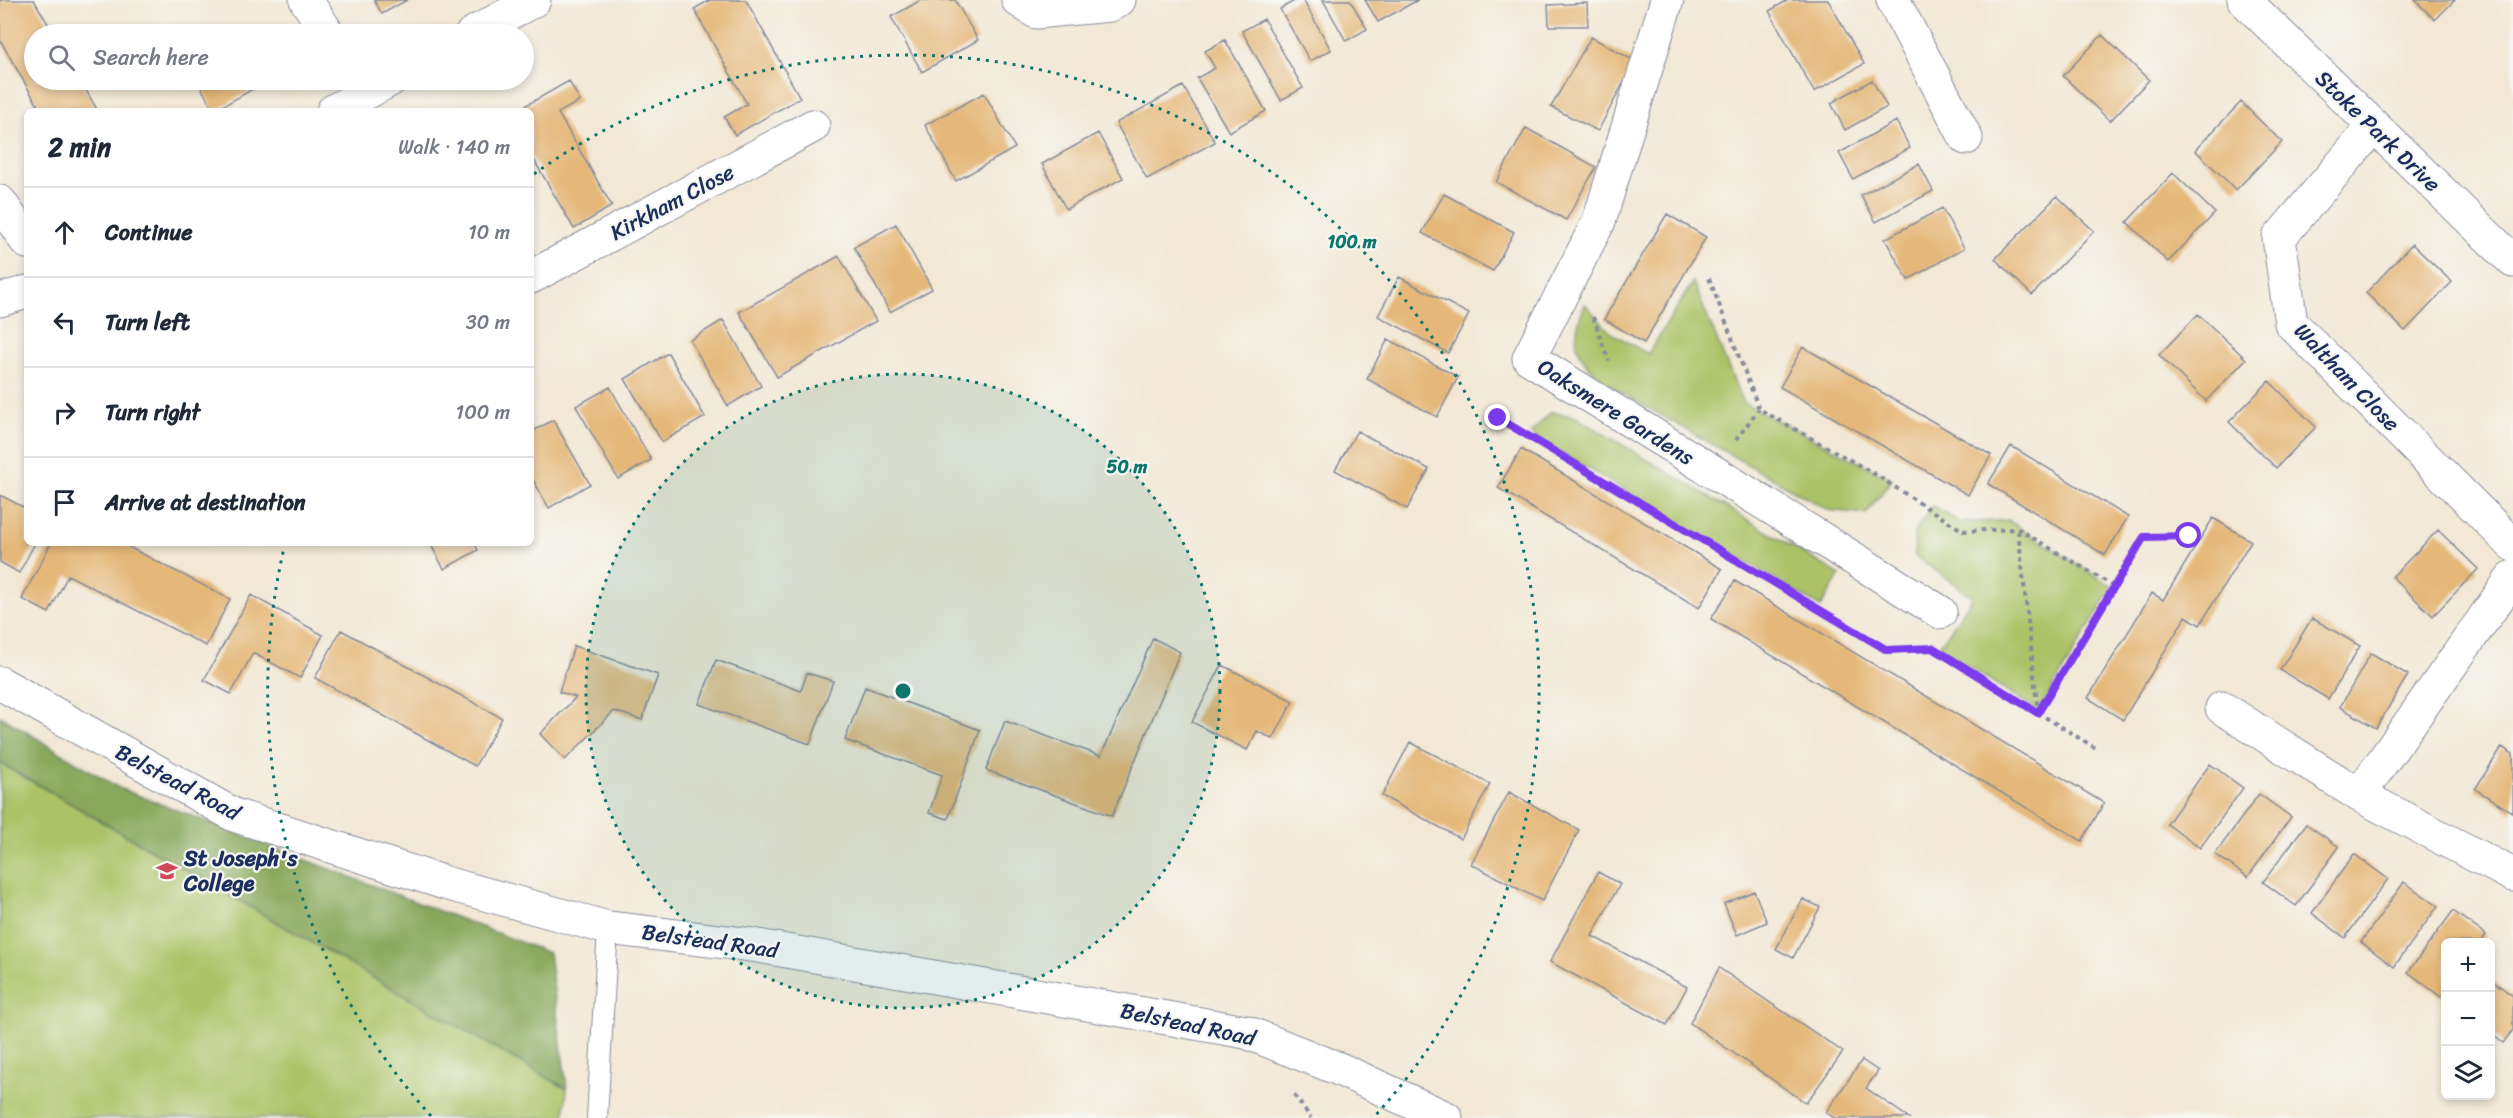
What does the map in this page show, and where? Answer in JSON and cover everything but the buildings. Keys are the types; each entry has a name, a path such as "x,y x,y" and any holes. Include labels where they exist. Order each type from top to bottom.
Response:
{"street":[{"path":"306,0 321,24"},
{"path":"490,24 534,0"},
{"path":"1018,0 1036,12 1110,5 1119,0"},
{"name":"Oaksmere Gardens","path":"1666,0 1599,221 1529,358 1940,612"},
{"path":"1893,0 1966,138"},
{"name":"Stoke Park Drive","path":"2244,0 2513,261"},
{"path":"337,108 362,90"},
{"name":"Kirkham Close","path":"534,275 813,126"},
{"name":"Waltham Close","path":"2373,127 2278,238 2291,323 2513,545"},
{"path":"0,202 24,238"},
{"path":"0,300 24,293"},
{"path":"2359,795 2513,577"},
{"name":"Belstead Road","path":"0,683 234,815 445,883 608,928 752,945 1246,1032 1339,1069 1446,1118"},
{"path":"2222,708 2359,795 2513,875"}],"lane":[{"path":"597,1118 608,928"}],"path":[{"path":"1709,279 1759,409 1873,473 1963,531 2018,529 2115,587"},
{"path":"1498,418 1887,650 1933,648 2097,749"},
{"path":"2018,529 2038,713"},
{"path":"2038,713 2144,537 2189,536 2197,540"}],"green space":[{"path":"1693,282 1743,403 1892,479 1866,514 1828,510 1604,383 1581,356 1576,339 1585,304 1610,332 1648,354"},
{"path":"1551,412 1574,416 1840,575 1821,607 1530,434"},
{"path":"1932,506 1961,523 2008,520 2113,587 2039,711 1938,648 1973,597 1915,556 1914,533"},
{"path":"0,716 119,788 549,953 567,1089 0,763"},
{"path":"0,763 567,1089 564,1118 0,1118"}],"place":[{"name":"St Joseph's College","path":"167,871"}],"route":[{"path":"1498,418 1887,650 1933,648 2038,713 2144,537 2189,536"}]}
